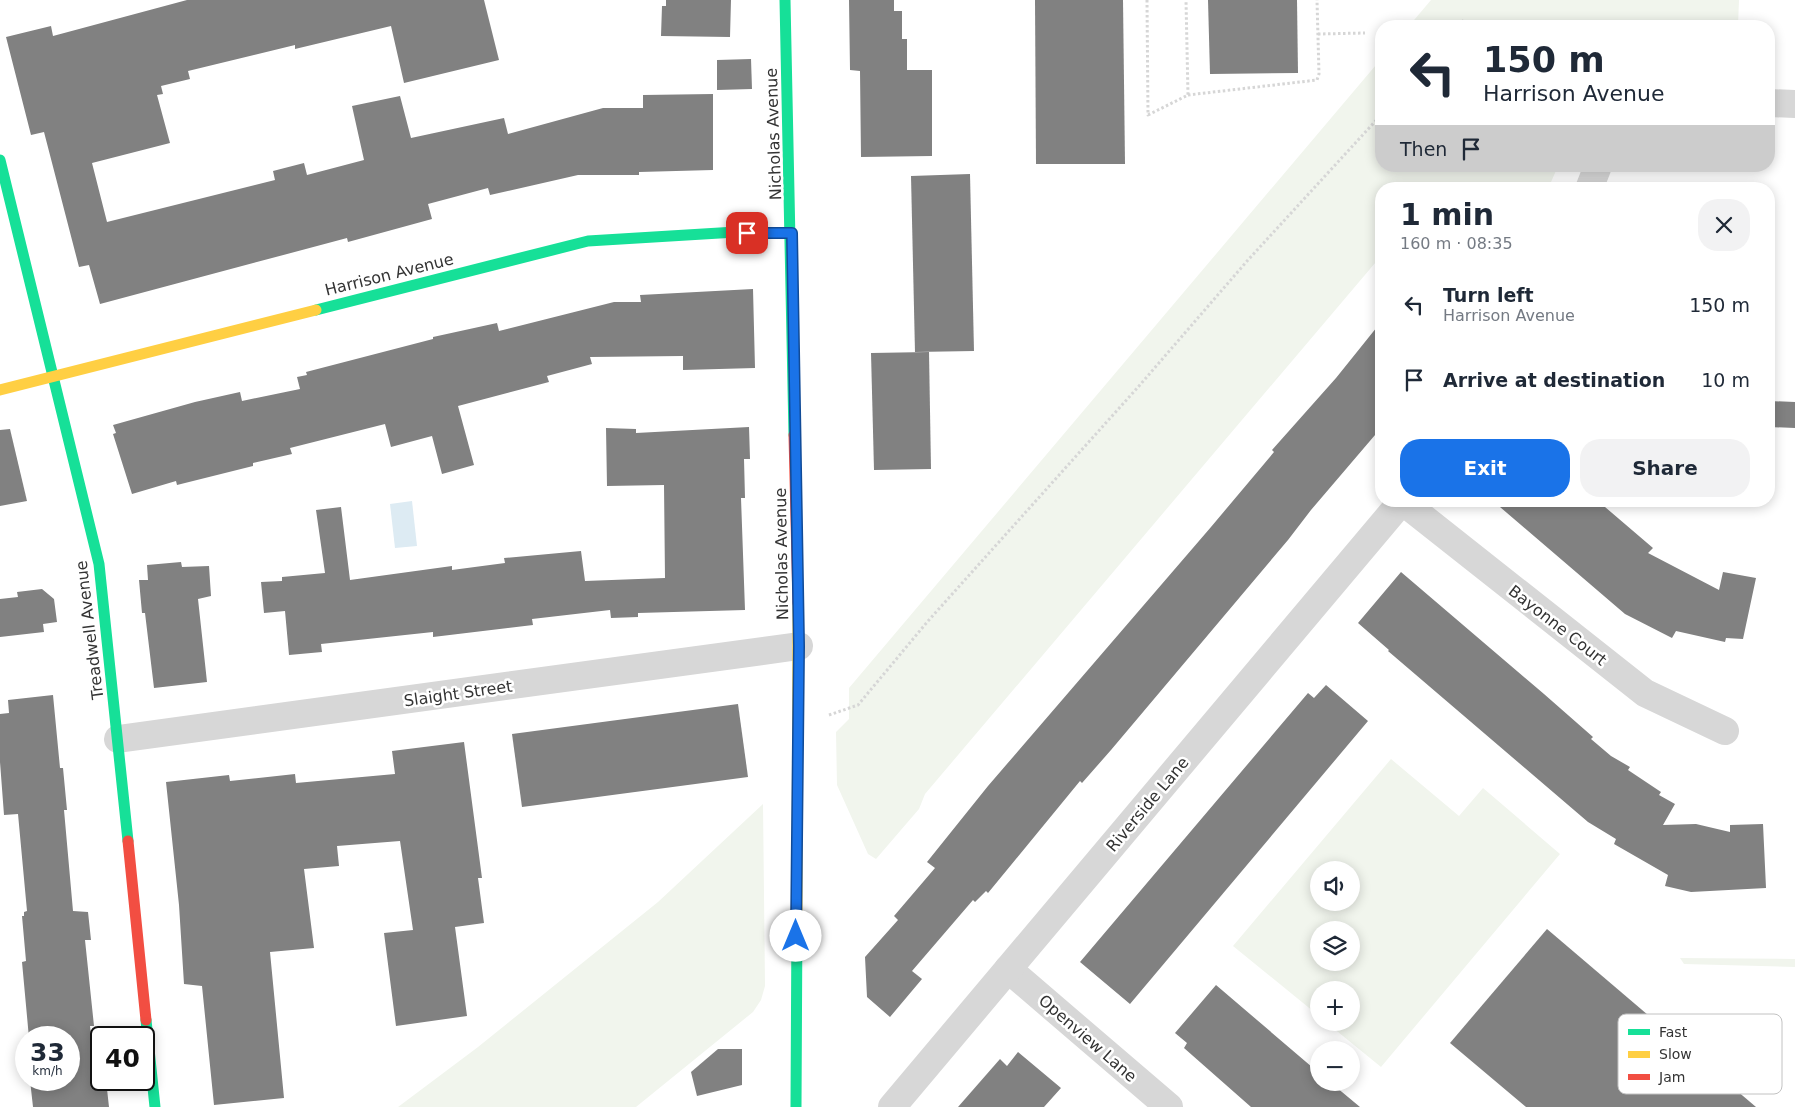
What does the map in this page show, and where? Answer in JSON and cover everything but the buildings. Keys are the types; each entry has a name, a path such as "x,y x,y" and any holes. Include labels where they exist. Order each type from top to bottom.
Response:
{"street":[{"name":"Nicholas Avenue","path":"785,0 792,233 799,646 796,1107"},
{"path":"1775,103 1795,104"},
{"name":"Treadwell Avenue","path":"0,160 99,564 155,1107"},
{"name":"Harrison Avenue","path":"0,390 588,241 736,232 792,233"},
{"name":"Riverside Lane","path":"892,1107 1397,507"},
{"name":"Bayonne Court","path":"1410,507 1645,693 1725,730"},
{"name":"Slaight Street","path":"118,739 799,646"},
{"name":"Openview Lane","path":"1008,969 1168,1107"}],"path":[{"path":"1147,0 1148,115 1188,95 1317,80 1320,74 1317,0"},
{"path":"1186,0 1188,95"},
{"path":"1318,34 1365,33"},
{"path":"798,720 834,715 858,705 928,621 1139,386 1248,260 1375,122"}],"shaded area":[{"path":"1431,0 1739,0 1738,20 1414,20"},
{"path":"1375,66 1375,172 1555,172 1551,182 1375,182 1375,263 925,794 919,809 876,859 868,854 837,785 836,732 849,719 849,688"},
{"path":"412,501 417,546 395,548 390,504"},
{"path":"1391,759 1459,816 1483,788 1560,854 1381,1067 1360,1050 1360,1041 1349,1041 1337,1031 1360,1031 1360,981 1310,981 1310,1009 1233,946"},
{"path":"763,804 765,986 761,1000 753,1012 636,1107 398,1107 478,1047 658,902"},
{"path":"1680,958 1795,959 1795,967 1684,964"}],"traffic: fast":[{"path":"785,0 794,435"},
{"path":"0,160 99,564 128,841"},
{"path":"316,310 588,241 736,232 792,233"},
{"path":"796,1107 797,915"},
{"path":"146,1020 155,1107"}],"traffic: slow":[{"path":"0,390 316,310"},
{"path":"797,915 798,603"}],"traffic: jam":[{"path":"794,435 798,603"},
{"path":"128,841 146,1020"}],"route":[{"path":"747,233 792,233 799,646 796,936"}]}
